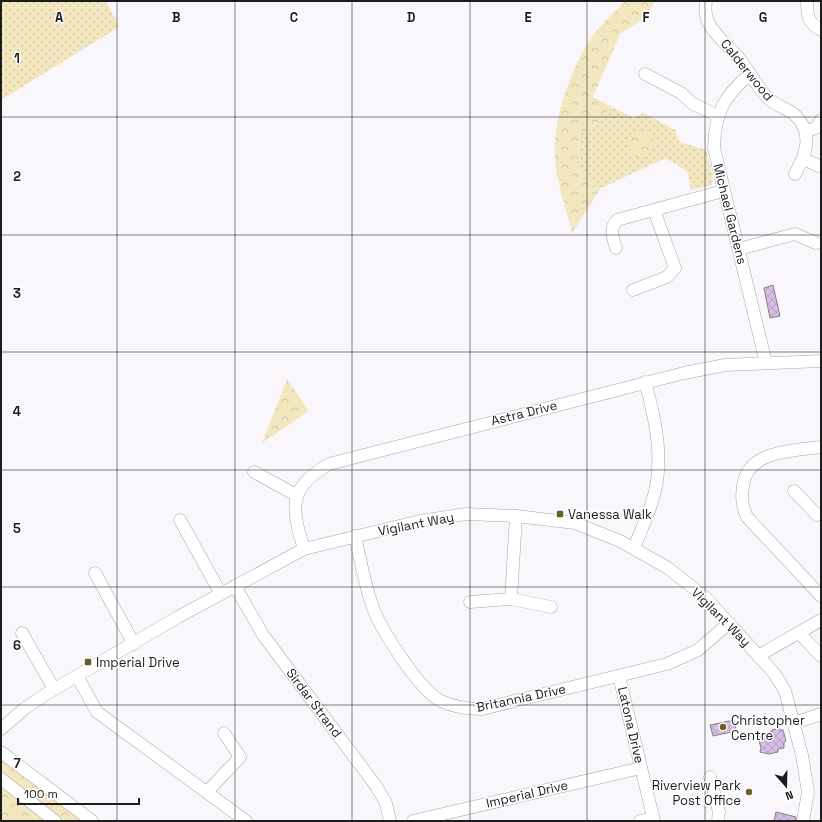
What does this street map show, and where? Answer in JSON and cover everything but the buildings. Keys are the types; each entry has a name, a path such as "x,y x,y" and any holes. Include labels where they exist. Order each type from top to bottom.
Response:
{"street":[{"name":"Calderwood","path":"706,1 705,13 710,26 740,59 766,97 773,103 795,115 806,131"},
{"path":"807,1 809,20 821,30"},
{"path":"645,74 681,92 693,104 718,116"},
{"name":"Michael Gardens","path":"750,74 732,89 718,116 714,129 714,148 723,191 739,249 766,363"},
{"path":"795,174 804,159 808,140 806,131 816,128 821,120"},
{"path":"804,159 821,167"},
{"path":"616,248 612,232 613,225 617,220 723,191"},
{"path":"632,290 667,277 675,268 654,210"},
{"path":"739,249 795,234 816,243"},
{"name":"Astra Drive","path":"296,495 311,474 329,464 645,382 725,365 821,361"},
{"path":"634,548 653,501 658,472 658,441 654,414 645,382"},
{"path":"821,447 772,454 760,460 751,467 743,482 741,499 743,510 748,517 821,596"},
{"path":"254,472 296,495 295,520 304,549"},
{"path":"794,491 817,515 821,513"},
{"name":"Vigilant Way","path":"1,729 24,709 54,689 235,586 304,549 420,521 466,514 516,516 575,523 620,541 668,568 706,598 774,673 785,691 805,769 808,792 803,821"},
{"path":"511,599 516,516"},
{"path":"180,520 221,594"},
{"name":"Britannia Drive","path":"355,536 371,602 376,615 396,651 426,689 440,700 468,709 482,709 667,664 698,650 729,623"},
{"path":"95,573 134,644"},
{"name":"Sirdar Strand","path":"235,586 263,635 376,786 386,803 390,821"},
{"path":"470,602 511,599 551,606"},
{"path":"758,656 821,620"},
{"path":"22,633 54,689"},
{"path":"798,633 821,656"},
{"path":"77,676 97,712 246,821"},
{"name":"Latona Drive","path":"619,676 653,820"},
{"path":"794,723 821,714"},
{"path":"207,792 240,757 224,733"},
{"path":"1,752 92,821"},
{"name":"Imperial Drive","path":"413,821 641,768"},
{"path":"710,777 719,812 718,821"},
{"path":"1,779 55,821"},
{"path":"640,821 653,820"}],"green space":[{"path":"1,1 106,1 119,27 1,100"},
{"path":"625,1 655,1 647,17 620,34 593,97 610,106 601,121 579,133 578,166 592,179 594,189 601,188 572,233 560,187 555,158 555,144 560,112 570,79 584,49 599,28"},
{"path":"610,106 634,118 644,113 675,130 680,142 706,150 713,176 712,185 691,190 687,171 666,158 601,188 593,189 578,166 579,133 601,121"},
{"path":"633,133 648,133 657,142 652,152 636,157 627,147"},
{"path":"287,379 309,411 262,443"},
{"path":"1,758 83,821 1,821"}],"place":[{"name":"Vanessa Walk","path":"560,514"},
{"name":"Imperial Drive","path":"88,662"},
{"name":"Christopher Centre","path":"723,727"},
{"name":"Riverview Park Post Office","path":"749,792"}]}
